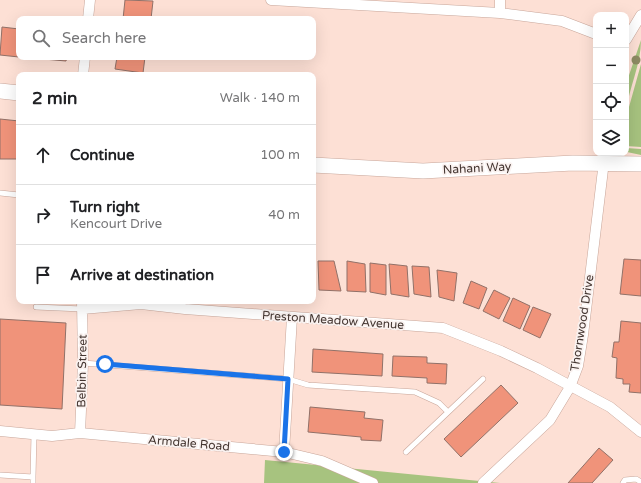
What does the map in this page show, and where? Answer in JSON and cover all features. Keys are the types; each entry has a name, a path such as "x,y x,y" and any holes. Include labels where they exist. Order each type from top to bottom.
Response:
{"street":[{"path":"88,16 90,0"},
{"path":"271,0 500,13 562,21 593,33"},
{"path":"500,0 500,13"},
{"path":"629,35 641,15"},
{"path":"83,72 85,60"},
{"path":"0,91 16,93"},
{"name":"Nahani Way","path":"316,165 423,171 573,163 604,158 641,164"},
{"name":"Thornwood Drive","path":"483,483 550,420 570,387 578,366 604,158"},
{"name":"Preston Meadow Avenue","path":"82,305 141,304 444,328 501,351 610,407 641,432"},
{"name":"Belbin Street","path":"80,434 83,363 82,305"},
{"path":"284,452 292,317"},
{"name":"Armdale Road","path":"0,431 52,436 80,434 284,452 322,461 372,483"}],"lane":[{"path":"0,193 16,195"},
{"path":"36,307 82,305"},
{"path":"83,363 288,379 308,385 415,392 439,403 448,412"},
{"path":"406,452 484,379"},
{"path":"32,483 34,434"},
{"path":"0,475 33,477"},
{"path":"623,483 625,480 636,479 641,482"}],"green space":[{"path":"641,40 639,58 629,98 629,75"},
{"path":"641,64 641,147 629,146 629,107"},
{"path":"629,148 641,149 641,155 629,152"},
{"path":"265,460 500,483 264,483"}],"building":[{"path":"125,0 153,1 151,16 123,16"},
{"path":"2,27 16,29 16,57 0,55"},
{"path":"116,60 145,60 143,72 115,69"},
{"path":"0,119 16,121 16,159 0,159"},
{"path":"624,259 641,260 641,296 620,294"},
{"path":"318,261 334,261 341,291 319,290"},
{"path":"347,261 365,264 366,292 347,291"},
{"path":"370,263 386,265 386,295 370,292"},
{"path":"389,264 407,266 409,297 391,294"},
{"path":"412,266 429,267 431,297 414,294"},
{"path":"437,270 457,273 454,301 439,297"},
{"path":"471,281 487,288 479,309 463,303"},
{"path":"494,290 510,298 499,319 483,311"},
{"path":"513,298 530,306 520,329 503,321"},
{"path":"533,307 551,314 540,338 523,330"},
{"path":"0,319 66,323 62,409 0,405"},
{"path":"621,321 641,323 641,393 629,392 630,384 623,384 623,379 616,378 617,358 612,357 614,342 619,342"},
{"path":"313,349 383,354 382,376 312,372"},
{"path":"393,356 427,357 427,363 447,364 446,384 427,383 427,378 392,376"},
{"path":"501,385 518,403 461,457 444,439"},
{"path":"310,407 365,412 364,418 383,420 381,441 361,440 361,437 308,432"},
{"path":"599,448 613,460 592,483 568,483"}],"route":[{"path":"105,364 288,379 284,452"}]}
